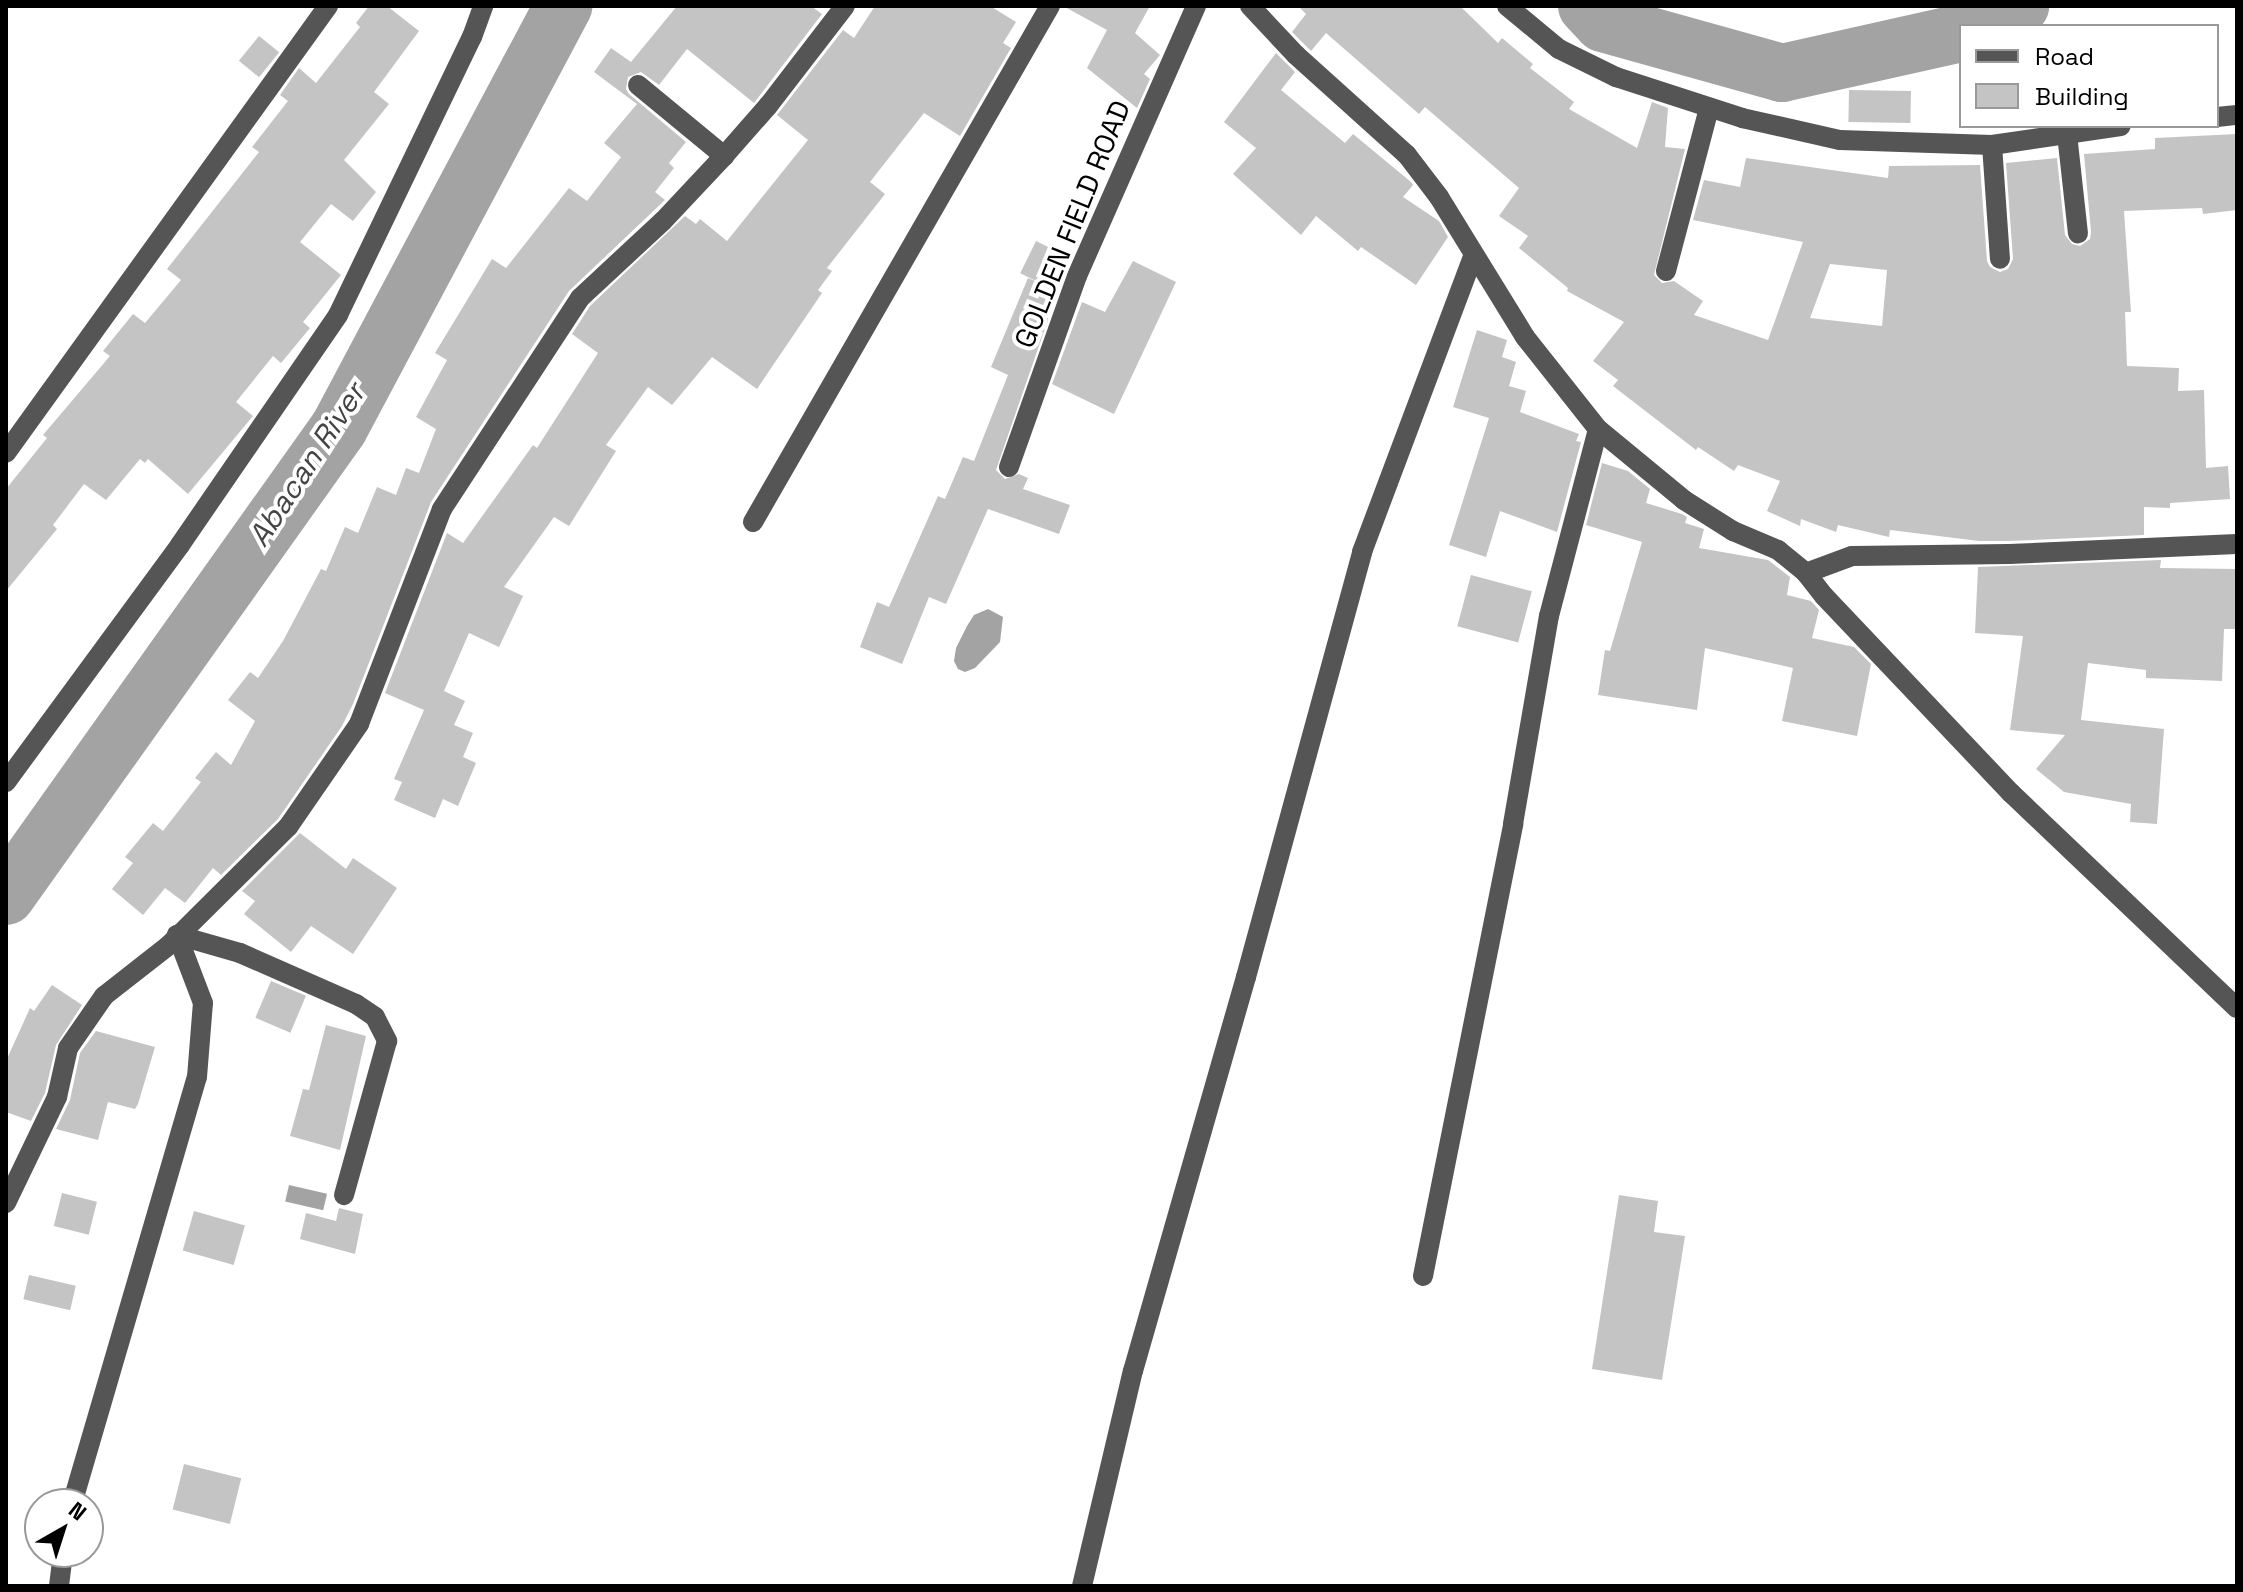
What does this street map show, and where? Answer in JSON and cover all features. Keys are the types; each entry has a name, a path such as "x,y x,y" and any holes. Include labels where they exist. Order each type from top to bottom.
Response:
{"street":[{"path":"6,453 328,6"},
{"path":"6,782 180,545 338,315 472,37 483,6"},
{"path":"6,1203 57,1097 68,1048 104,996 169,945 288,827 359,724 442,509 580,298 663,221 724,156 768,106 845,6"},
{"path":"753,522 1050,6"},
{"name":"GOLDEN FIELD ROAD","path":"1009,467 1077,276 1196,6"},
{"path":"1250,6 1317,74 1407,155 1439,197 1525,337 1598,429 1684,500 1733,531 1778,550 1806,573 2011,793 2237,1008"},
{"path":"1507,6 1559,49 1616,77 1709,108 1840,140 1992,145 2108,128"},
{"path":"638,85 724,156"},
{"path":"1666,271 1709,108"},
{"path":"2067,134 2078,233"},
{"path":"1992,145 2000,259"},
{"path":"1082,1586 1133,1371 1242,992 1362,552 1473,256"},
{"path":"1423,1276 1513,824 1549,616 1598,429"},
{"path":"1806,573 1852,556 2009,554 2237,544"},
{"path":"177,935 240,953 356,1004 375,1017 387,1041 344,1195"},
{"path":"77,1488 197,1077 203,1003 177,935"}],"shaded area":[{"path":"988,609 1003,617 1000,642 975,668 965,672 958,669 954,661 956,648 967,626 974,615"},
{"path":"289,1185 327,1194 323,1210 285,1202"}],"building":[{"path":"369,6 387,6 419,31 374,92 389,104 344,160 376,192 353,221 331,204 300,242 341,275 303,322 310,328 281,363 273,356 236,402 253,416 188,494 148,459 145,463 140,459 106,500 84,484 53,525 57,529 6,591 6,489 47,438 43,435 110,356 103,351 133,314 145,323 181,280 167,269 259,152 252,147 288,101 280,95 299,68 316,83 360,27 356,23"},
{"path":"677,6 811,6 822,14 754,103 687,49 659,85 641,72 628,77 626,89 629,94 686,142 669,163 674,168 655,192 665,200 569,291 431,502 353,704 342,726 278,819 221,875 213,868 185,903 165,888 143,915 112,889 133,863 125,857 153,823 163,831 201,782 195,778 216,752 231,765 255,721 228,700 250,672 258,678 283,641 321,569 326,571 345,527 358,533 377,487 396,495 406,468 419,473 436,429 416,417 447,360 435,353 492,259 506,268 569,188 587,201 621,157 604,143 637,104 594,72 611,48 631,62"},
{"path":"875,6 990,6 1016,22 1003,43 1011,48 960,136 924,113 870,182 885,194 827,268 832,271 818,290 822,293 757,389 712,357 672,405 648,387 606,445 616,451 569,526 554,517 504,587 523,596 499,647 469,633 444,691 465,701 454,725 473,733 463,757 476,763 458,806 443,799 435,818 394,800 402,782 394,779 424,710 385,693 447,533 463,543 533,445 537,448 598,353 572,334 590,306 685,216 696,224 700,219 727,241 808,140 777,115 843,30 854,38"},
{"path":"1063,6 1150,6 1135,33 1160,55 1144,74 1150,79 1137,108 1087,68 1107,30"},
{"path":"1298,6 1460,6 1498,43 1502,38 1533,64 1530,68 1574,102 1569,109 1637,148 1652,102 1668,108 1665,147 1685,149 1654,275 1662,283 1674,281 1703,301 1694,315 1768,340 1803,242 1693,220 1704,180 1740,187 1746,158 1888,178 1889,166 1980,165 1987,261 1990,267 2000,272 2008,269 2013,259 2006,163 2057,158 2065,235 2072,244 2080,246 2090,239 2091,232 2084,154 2155,149 2155,138 2237,134 2237,210 2203,214 2202,208 2124,211 2131,312 2125,312 2127,366 2179,368 2178,391 2204,390 2206,468 2228,466 2230,499 2170,503 2170,508 2144,507 2144,535 2009,541 1979,541 1890,530 1889,537 1838,525 1836,532 1801,519 1800,526 1767,511 1780,481 1738,465 1734,471 1698,447 1696,450 1613,386 1618,380 1593,361 1624,322 1567,291 1568,288 1519,248 1528,236 1499,216 1519,188 1425,107 1419,114 1326,33 1311,51 1292,32 1306,14","holes":["1830,264 1887,270 1882,326 1810,318"]},
{"path":"259,36 279,52 259,77 239,61"},
{"path":"1276,53 1295,72 1281,90 1345,143 1353,134 1411,182 1413,185 1403,197 1439,221 1448,237 1416,285 1361,247 1358,251 1316,216 1301,235 1233,174 1256,148 1224,122"},
{"path":"1849,90 1911,91 1910,123 1848,122"},
{"path":"1036,241 1058,252 1043,284 1020,273"},
{"path":"1133,261 1176,282 1114,414 1052,384 1082,302 1105,312"},
{"path":"1028,278 1058,291 996,470 1005,479 1019,474 1028,478 1023,489 1070,505 1059,534 988,509 946,604 929,597 902,664 860,647 877,602 889,607 938,496 945,499 963,457 974,461 1008,375 991,367"},
{"path":"1477,330 1507,340 1502,357 1516,362 1509,386 1526,391 1520,412 1579,434 1576,441 1581,442 1557,532 1500,511 1486,557 1449,545 1489,418 1453,407"},
{"path":"1602,463 1628,471 1650,489 1646,503 1682,514 1687,517 1685,523 1704,529 1699,548 1768,560 1790,577 1787,595 1811,601 1819,610 1812,638 1854,647 1871,664 1857,736 1782,721 1793,668 1705,648 1697,710 1598,695 1605,650 1610,651 1642,542 1586,525"},
{"path":"2161,560 2160,568 2237,569 2237,629 2224,629 2222,681 2146,678 2146,670 2088,663 2081,720 2164,729 2157,824 2130,822 2131,804 2064,792 2036,769 2065,735 2010,730 2023,636 1975,633 1978,567"},
{"path":"1471,575 1532,591 1518,642 1457,626"},
{"path":"300,833 346,869 353,858 397,888 353,954 311,926 291,952 244,914 255,901 242,891"},
{"path":"271,981 306,996 290,1033 255,1018"},
{"path":"52,985 82,1005 56,1045 45,1093 31,1121 6,1112 6,1061 30,1008 34,1011"},
{"path":"326,1025 366,1036 340,1150 290,1136 303,1089 309,1090"},
{"path":"96,1031 155,1047 135,1109 108,1102 98,1140 56,1129 70,1100 80,1053"},
{"path":"62,1193 97,1202 89,1235 54,1226"},
{"path":"1619,1195 1658,1201 1654,1232 1685,1236 1662,1380 1592,1369"},
{"path":"339,1208 363,1214 355,1254 300,1239 306,1213 336,1221"},
{"path":"194,1211 245,1226 234,1265 183,1250"},
{"path":"29,1275 76,1286 70,1310 23,1299"},
{"path":"184,1464 241,1478 230,1524 173,1510"}],"waterway":[{"name":"Abacan River","path":"6,896 339,428 563,6"},
{"path":"1587,6 1603,23 1782,73 1959,33"},
{"path":"1984,24 2020,6"}]}
